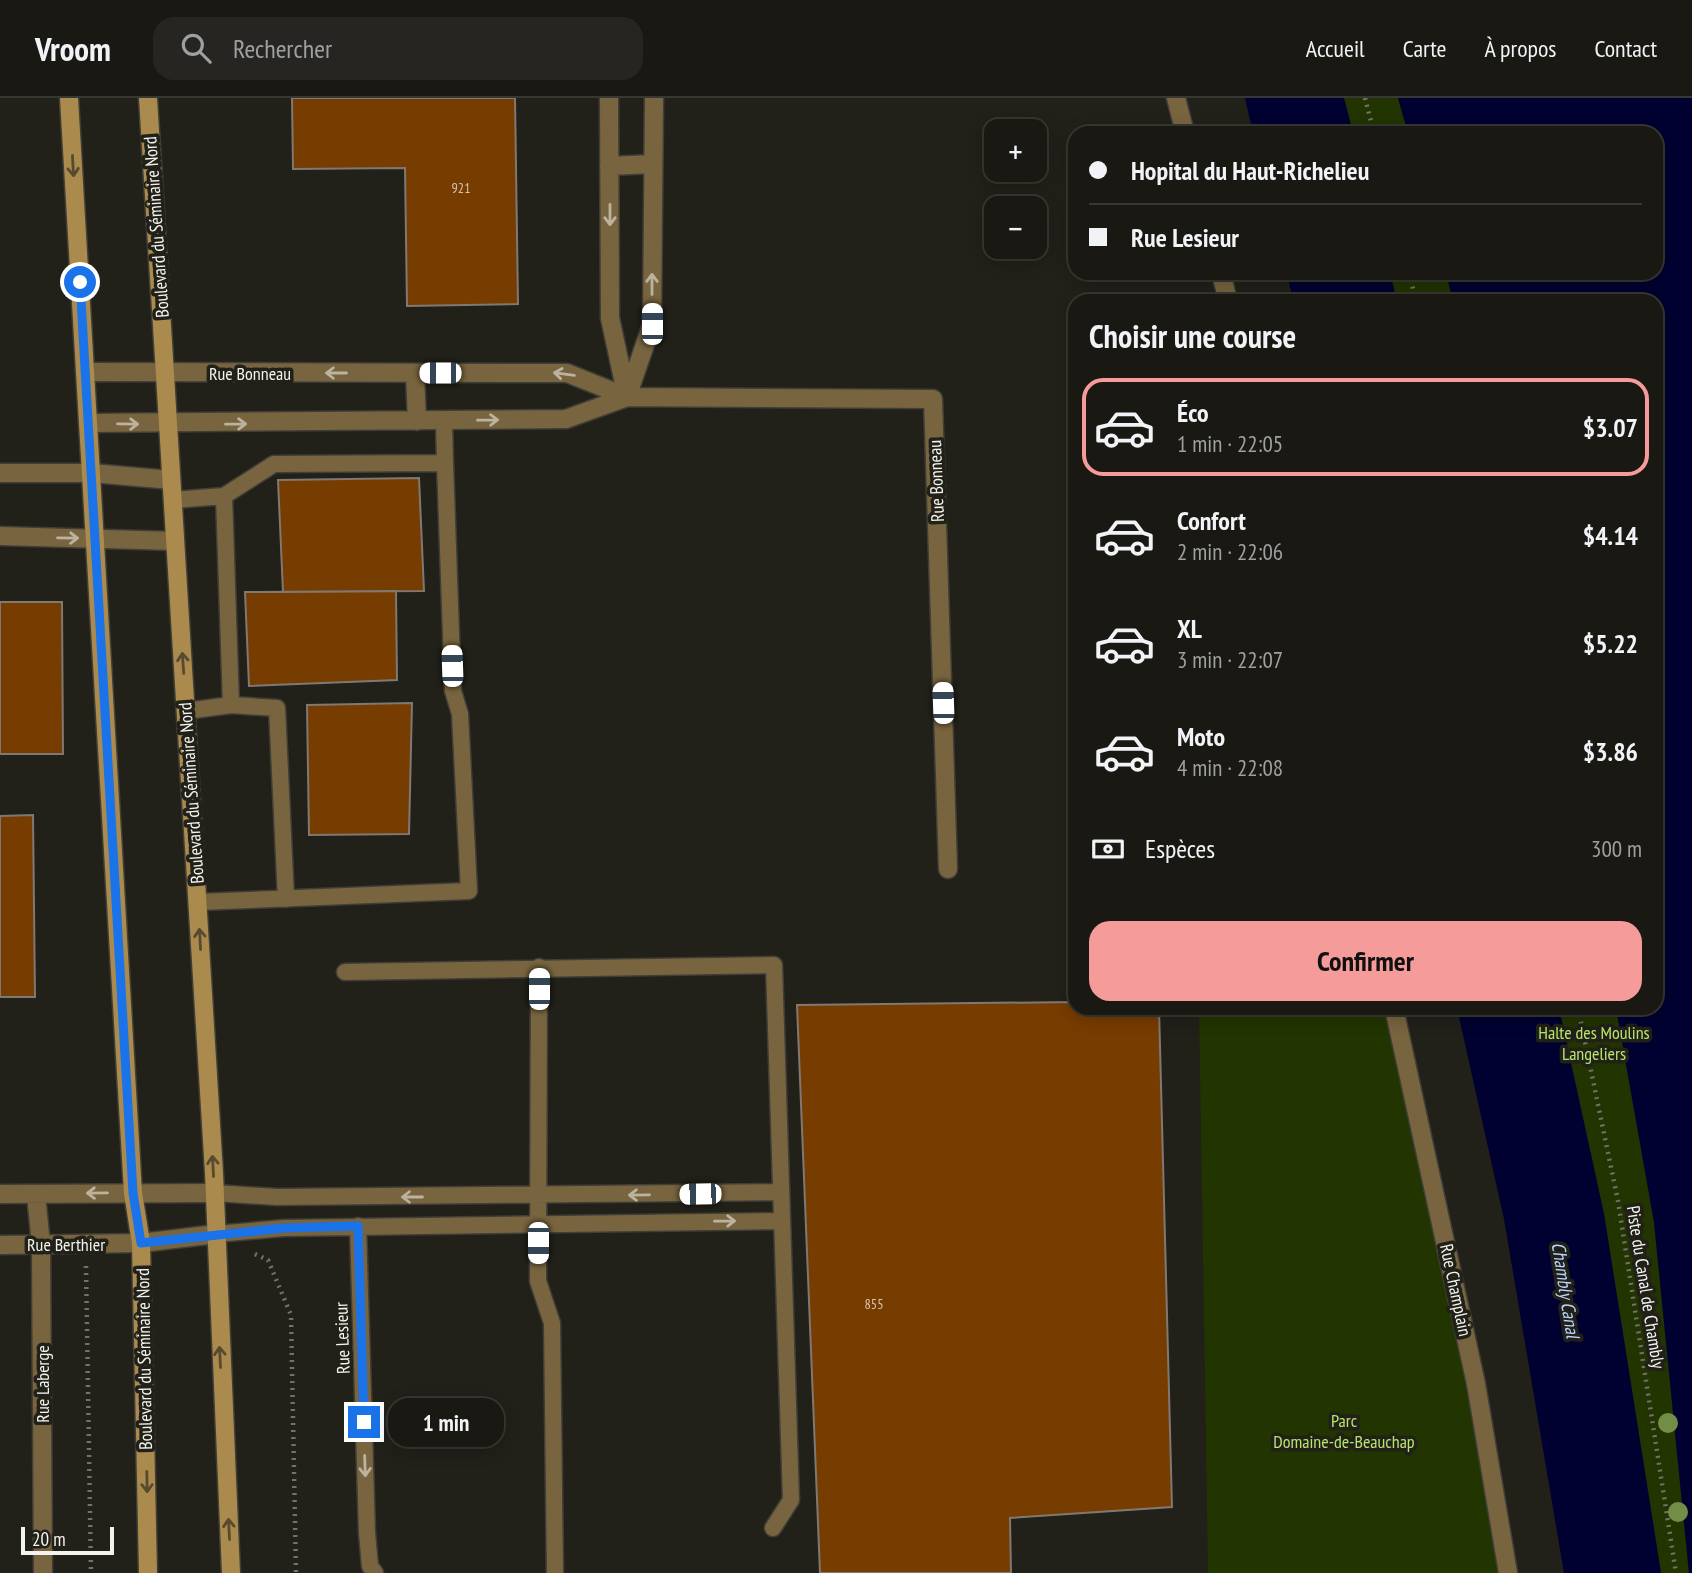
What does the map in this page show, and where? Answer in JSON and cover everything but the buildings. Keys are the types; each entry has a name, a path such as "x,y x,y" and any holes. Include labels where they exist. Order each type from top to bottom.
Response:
{"main road":[{"name":"Boulevard du Séminaire Nord","path":"69,98 133,1193 141,1243 148,1573"},
{"name":"Boulevard du Séminaire Nord","path":"148,98 215,1193 231,1573"}],"street":[{"path":"609,98 610,318 627,397"},
{"path":"627,397 652,324 654,98"},
{"path":"1177,98 1183,126"},
{"path":"609,166 653,164"},
{"name":"Rue Bonneau","path":"85,372 567,373 627,397"},
{"path":"415,373 417,421"},
{"name":"Rue Bonneau","path":"88,423 566,419 627,397 933,399 948,869"},
{"path":"0,473 92,473 171,480"},
{"path":"0,536 175,541"},
{"name":"Rue Champlain","path":"1396,1015 1476,1384 1508,1573"},
{"path":"0,1194 215,1193"},
{"name":"Rue Laberge","path":"36,1195 41,1244 43,1573"},
{"name":"Rue Berthier","path":"0,1245 141,1243 216,1234"}],"lane":[{"path":"198,902 469,891 460,714 453,691 444,421"},
{"path":"173,500 224,496 274,464 445,463"},
{"path":"224,496 231,705"},
{"path":"186,711 231,705 277,708 286,899"},
{"path":"345,972 774,965 791,1500 773,1528"},
{"path":"539,967 538,1281 552,1323 555,1573"},
{"path":"215,1193 277,1197 781,1192"},
{"path":"216,1234 284,1228 358,1226 782,1221"},
{"name":"Rue Lesieur","path":"358,1226 367,1533 370,1566 375,1573"}],"path":[{"path":"1365,98 1372,126"},
{"name":"Piste du Canal de Chambly","path":"1579,1015 1619,1201 1676,1573"},
{"path":"268,1260 291,1315 296,1573"},
{"path":"86,1265 91,1573"}],"green space":[{"path":"1344,98 1398,98 1406,126 1351,126"},
{"path":"1392,280 1448,280 1451,294 1395,294"},
{"name":"Parc Domaine-de-Beauchap","path":"1199,1015 1395,1015 1508,1573 1208,1573"},
{"name":"Halte des Moulins Langeliers","path":"1561,1015 1617,1015 1654,1222 1689,1573 1661,1573 1604,1214"}],"water":[{"path":"1245,98 1344,98 1351,126 1251,126"},
{"path":"1398,98 1692,98 1692,1573 1689,1573 1654,1222 1617,1015 1663,1015 1663,294 1451,294 1448,280 1663,280 1663,126 1406,126"},
{"path":"1288,280 1392,280 1395,294 1292,294"},
{"name":"Chambly Canal","path":"1459,1015 1561,1015 1604,1214 1661,1573 1564,1573 1504,1219"}],"route":[{"path":"80,282 133,1193 141,1243 284,1228 358,1226 364,1422"}]}
